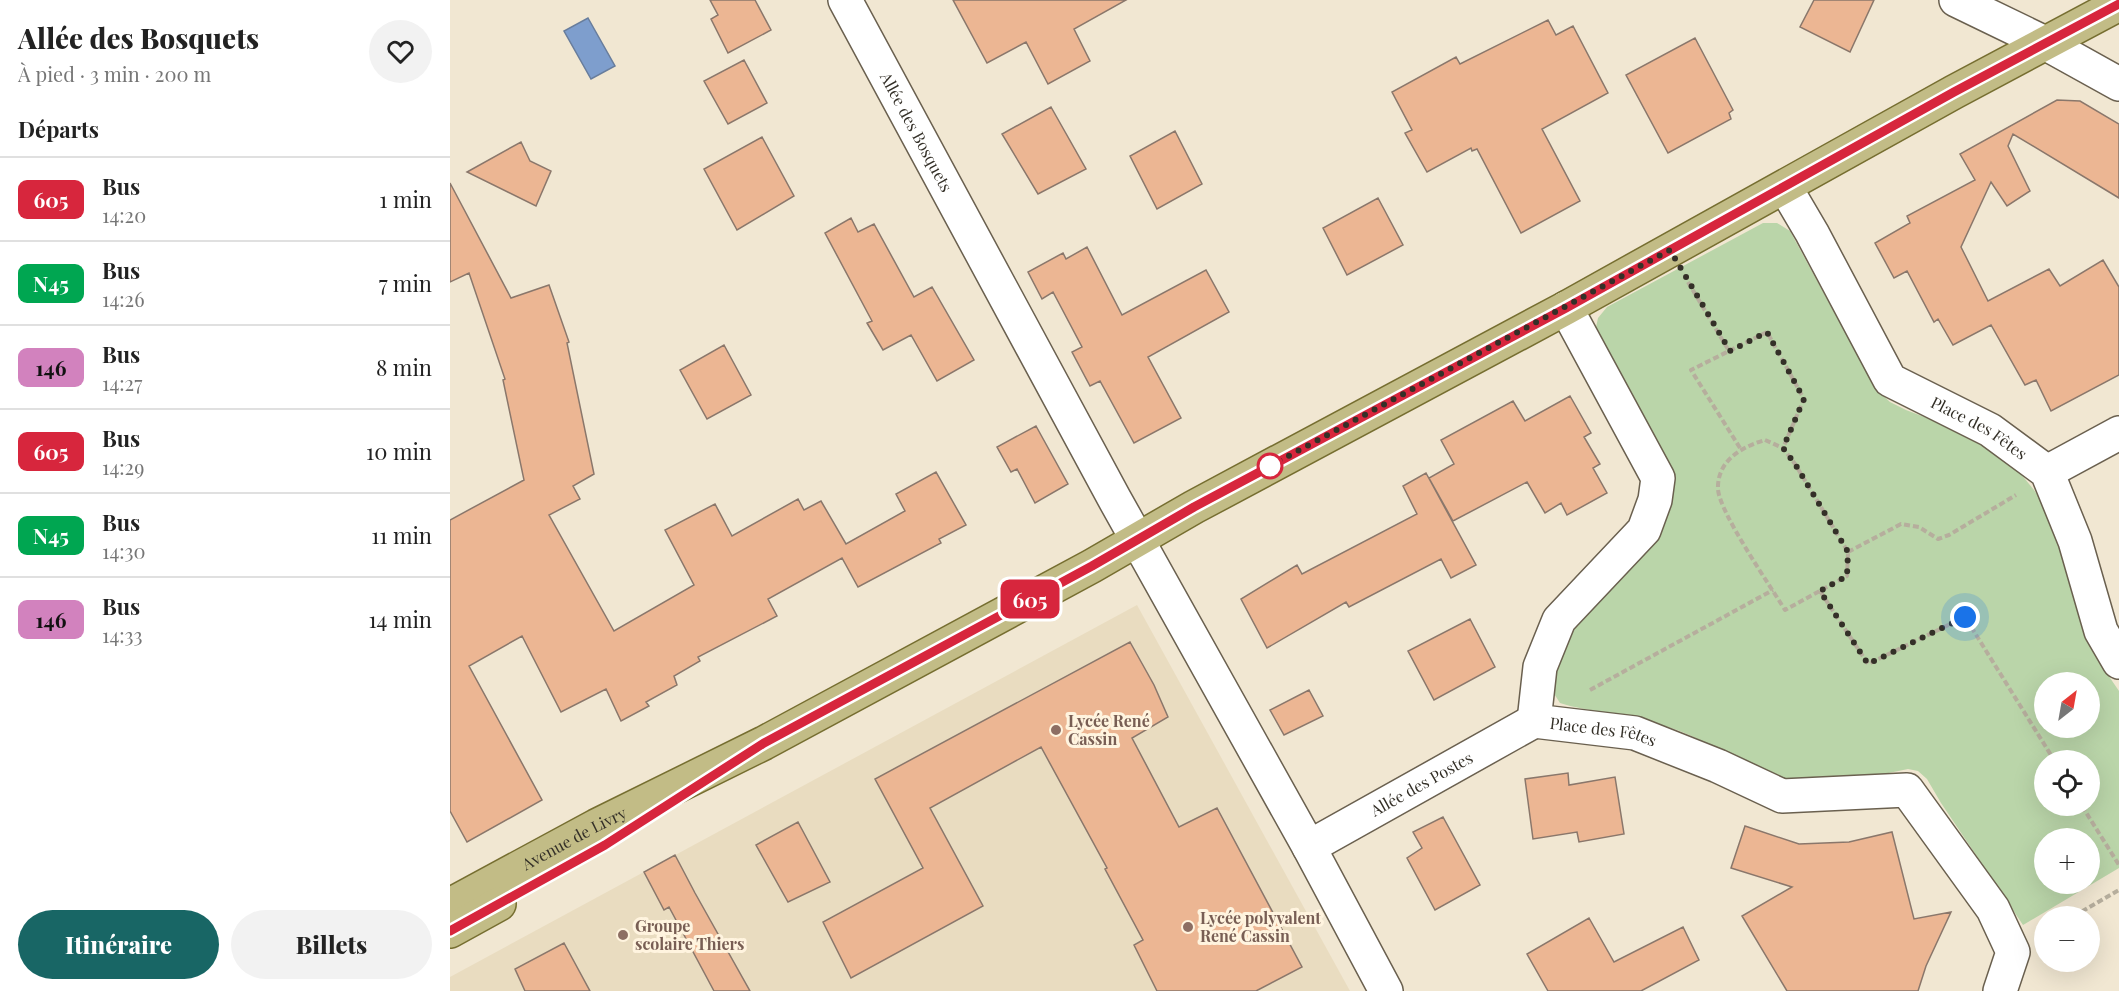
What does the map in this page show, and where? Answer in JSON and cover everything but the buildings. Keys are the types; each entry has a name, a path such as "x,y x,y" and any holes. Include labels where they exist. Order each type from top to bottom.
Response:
{"main road":[{"name":"Avenue de Livry","path":"450,905 596,826 764,743 1374,409 1566,308 1954,92 2119,4"},
{"name":"Avenue de Livry","path":"450,931 605,845 764,743"}],"street":[{"name":"Allée des Bosquets","path":"844,0 1136,540 1309,847 1386,991"},
{"path":"1956,0 2119,84"},
{"name":"Place des Fêtes","path":"1785,187 1890,380 1990,430 2047,472"},
{"name":"Place des Fêtes","path":"1566,308 1658,478 1655,500 1644,530 1559,620 1540,667 1534,721 1635,733 1718,766 1782,796 1907,790 1993,909 2013,952 2000,991"},
{"path":"2119,433 2047,472 2075,541 2101,631 2119,662"},
{"name":"Allée des Postes","path":"1309,847 1534,721"}],"path":[{"path":"1670,250 1730,351"},
{"path":"1740,448 1692,370 1767,332 1804,399 1783,448"},
{"path":"1765,440 1783,448 1848,552 1847,576 1785,610 1724,510 1718,490 1721,473 1740,448 1765,440"},
{"path":"1848,552 1901,524 1919,527 1938,538 1949,535 2030,486 2047,472"},
{"path":"1586,693 1773,590"},
{"path":"1820,591 1868,664 1965,617 2048,750"},
{"path":"2088,816 2119,865"},
{"path":"2091,906 2119,890"}],"shaded area":[{"name":"Lycée René Cassin","path":"1137,605 1350,991 450,991 450,977"}],"green space":[{"path":"1763,223 1777,223 1790,231 1876,389 1890,402 1906,410 1984,442 2016,468 2048,511 2091,641 2106,672 2119,691 2119,868 2100,879 2100,828 2034,828 2034,894 2075,894 2055,906 2034,906 2034,918 2023,925 1927,779 1918,771 1908,769 1873,776 1820,782 1785,778 1768,773 1668,727 1560,703 1551,689 1562,640 1579,618 1624,577 1668,515 1671,496 1595,332 1598,318 1607,307"}],"water":[{"path":"588,18 615,66 591,79 564,31"}],"bus line":[{"name":"605","path":"450,931 605,845 764,743 1092,566 1194,507 1566,308 1954,92 2119,4"}],"place":[{"name":"Lycée René Cassin","path":"1056,730"},
{"name":"Lycée polyvalent René Cassin","path":"1188,927"},
{"name":"Groupe scolaire Thiers","path":"623,935"}],"route":[{"path":"1270,466 1670,250 1730,351 1767,332 1804,399 1783,448 1848,552 1847,576 1820,591 1868,664 1965,617"}]}
